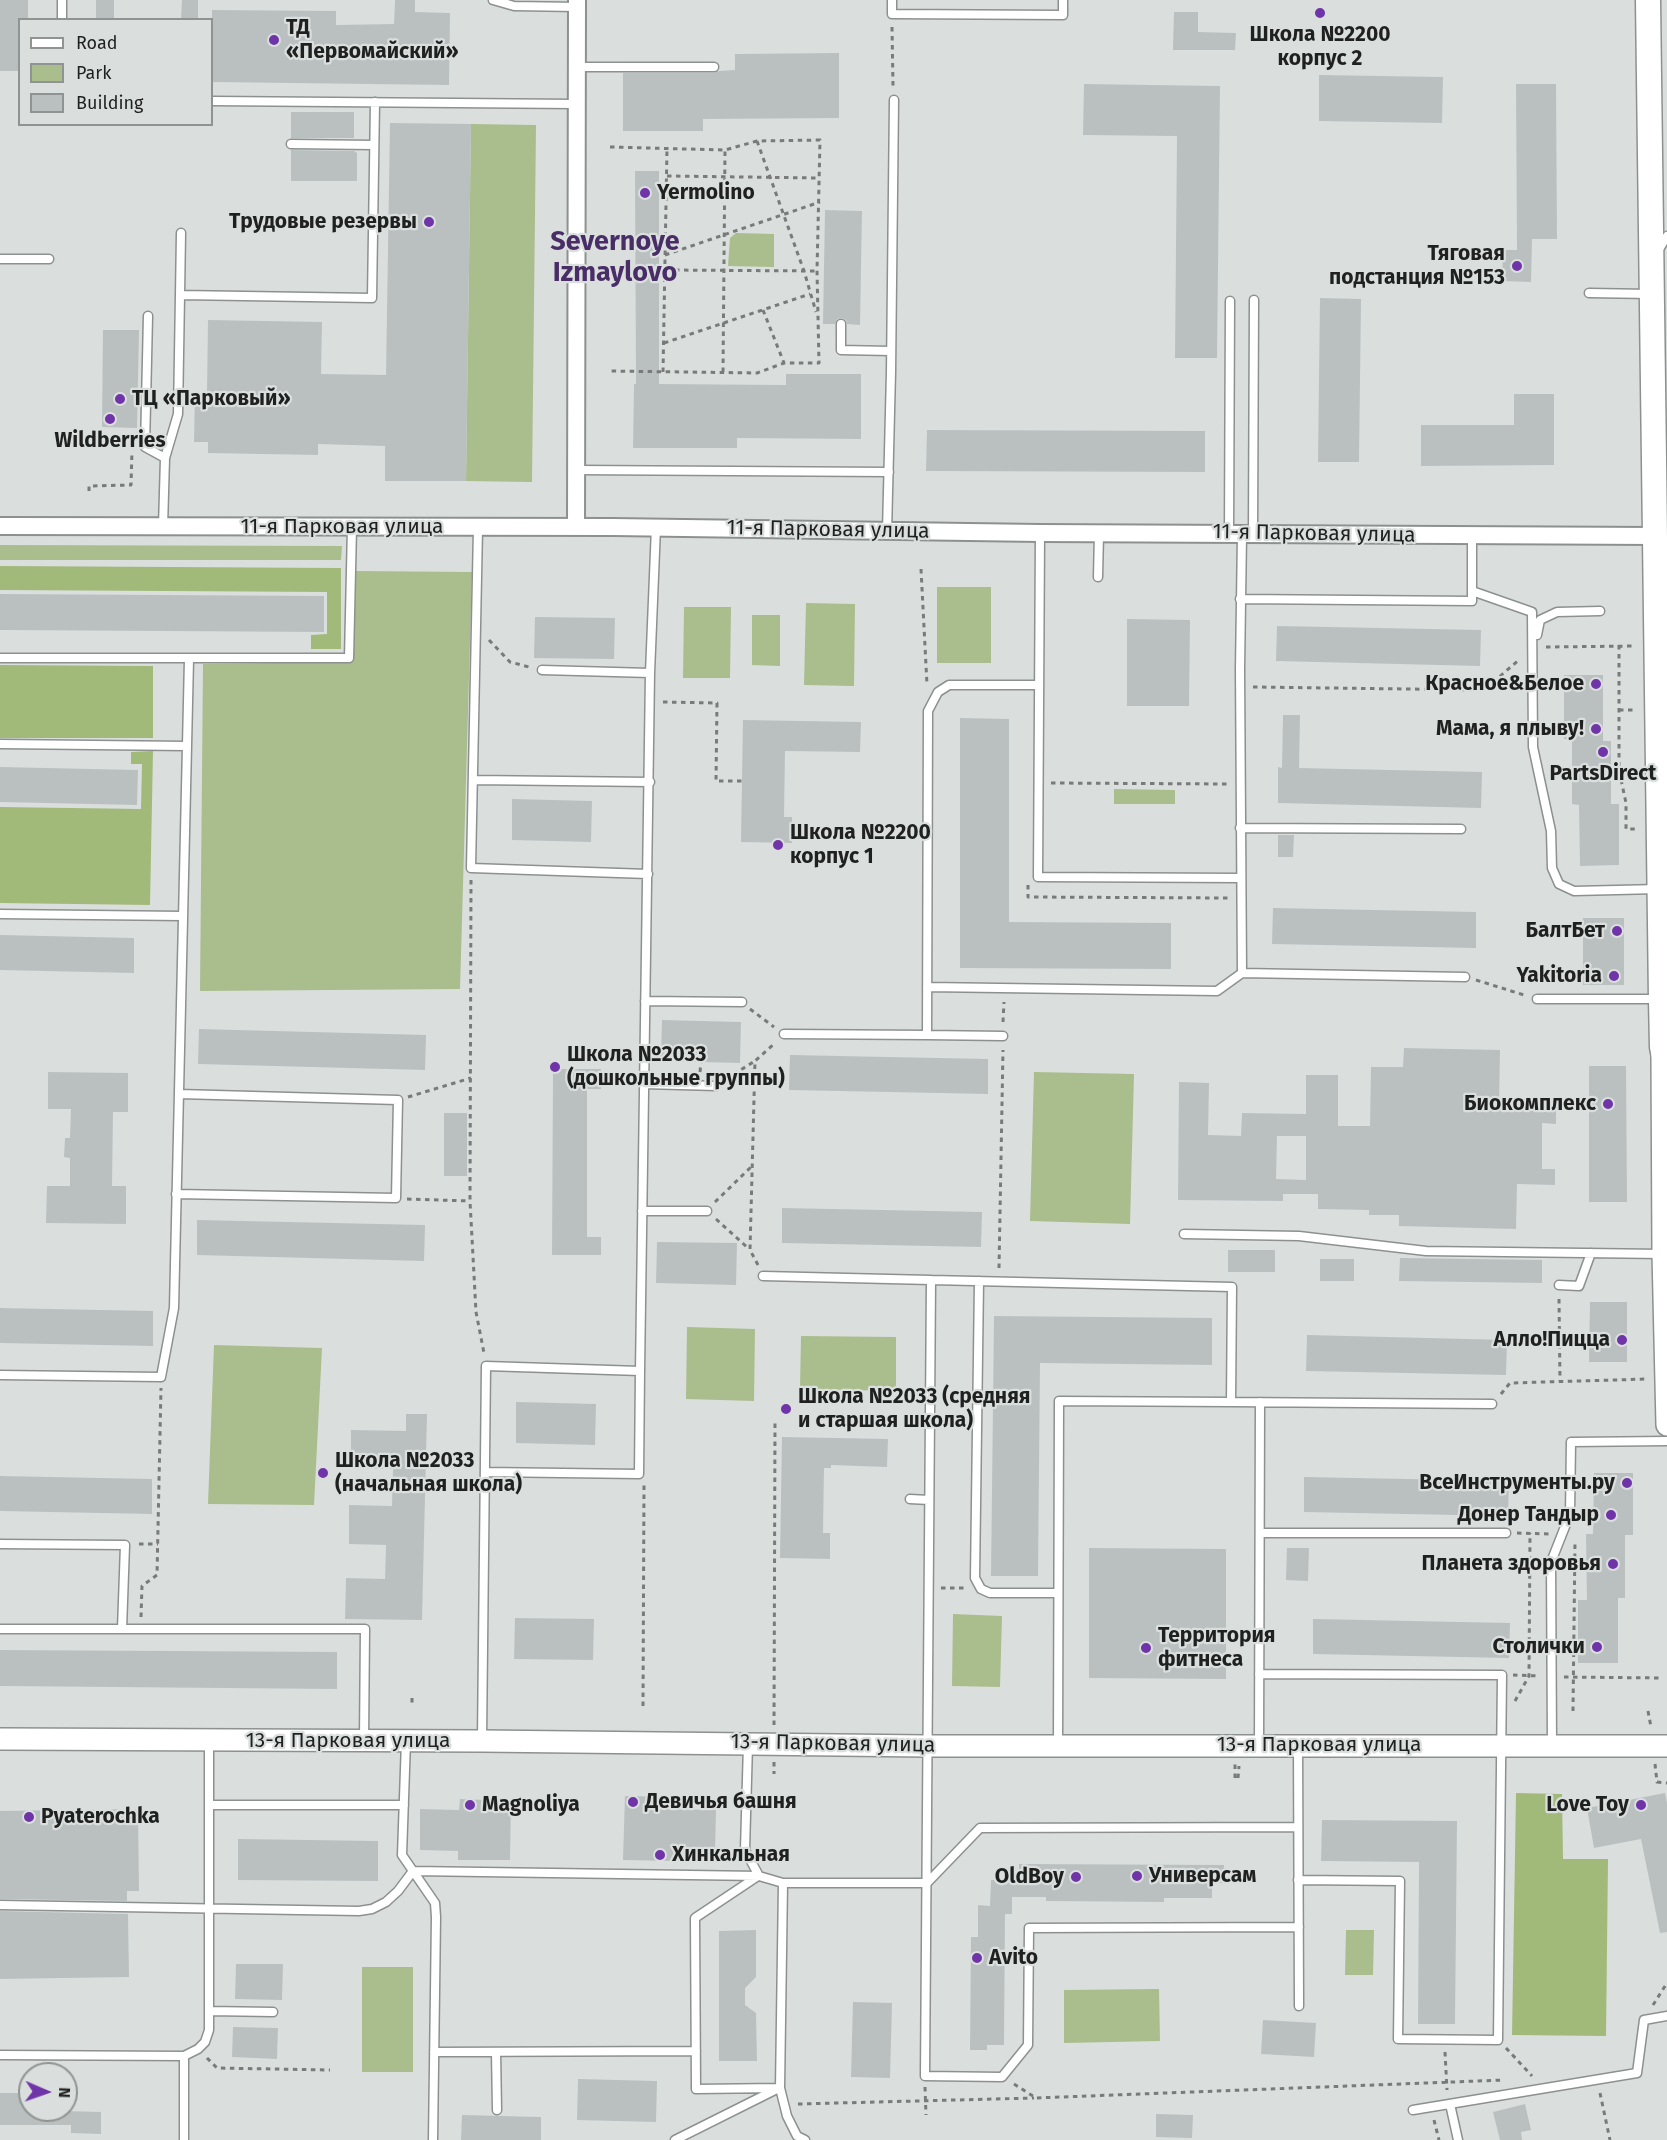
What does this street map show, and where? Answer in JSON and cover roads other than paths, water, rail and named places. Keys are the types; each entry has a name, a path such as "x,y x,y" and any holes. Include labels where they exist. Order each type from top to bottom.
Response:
{"main road":[{"path":"1648,0 1661,999 1662,1047 1667,1072"}],"street":[{"path":"576,527 577,4"},
{"name":"11-я Парковая улица","path":"0,526 656,527 1040,533 1656,536"},
{"path":"1662,1047 1667,1425"},
{"name":"13-я Парковая улица","path":"0,1739 406,1740 927,1746 1667,1746"}],"lane":[{"path":"62,0 62,18"},
{"path":"493,0 514,6 577,4"},
{"path":"892,0 892,14 1063,15 1063,0"},
{"path":"577,67 714,67"},
{"path":"887,531 894,100"},
{"path":"213,101 576,104"},
{"path":"180,296 372,298 375,102"},
{"path":"291,144 374,145"},
{"path":"163,526 165,458 178,414 181,233"},
{"path":"1651,261 1667,236"},
{"path":"0,259 49,259"},
{"path":"1589,293 1651,294"},
{"path":"1230,300 1241,533"},
{"path":"1242,973 1241,533 1254,300"},
{"path":"148,316 146,447 165,458"},
{"path":"842,324 840,350 891,351"},
{"path":"890,448 899,444"},
{"path":"576,470 889,472"},
{"path":"0,658 349,658 352,526"},
{"path":"485,1472 639,1474 650,673 656,527"},
{"path":"478,528 471,868 648,874"},
{"path":"1040,533 1038,877 1241,878"},
{"path":"1098,578 1099,533"},
{"path":"1240,599 1472,601 1472,536"},
{"path":"1472,591 1532,612 1533,747 1551,831 1552,867 1559,884 1574,891 1660,889"},
{"path":"1534,647 1540,620 1557,612 1600,611"},
{"path":"0,1375 161,1377 174,1308 189,659"},
{"path":"542,670 650,673"},
{"path":"927,1035 928,711 938,692 949,685 1038,686"},
{"path":"0,744 187,746"},
{"path":"474,780 650,782"},
{"path":"1240,828 1461,829"},
{"path":"0,914 183,916"},
{"path":"927,987 1216,991 1242,973 1465,977"},
{"path":"1537,999 1661,999"},
{"path":"645,1001 742,1002"},
{"path":"784,1035 1003,1036"},
{"path":"644,1084 716,1086"},
{"path":"176,1194 396,1198 398,1100 179,1094"},
{"path":"642,1211 706,1211"},
{"path":"1184,1234 1299,1236 1426,1251 1663,1254"},
{"path":"1559,1285 1579,1286 1591,1253"},
{"path":"764,1276 1232,1287 1231,1402"},
{"path":"931,1280 925,2076 1002,2077 1028,2045 1029,1928 1299,1927"},
{"path":"979,1281 975,1578 981,1589 990,1593 1058,1593"},
{"path":"482,1741 486,1366 640,1371"},
{"path":"1058,1745 1059,1401 1492,1404"},
{"path":"1259,1745 1260,1402"},
{"path":"1552,1746 1551,1562 1570,1515 1570,1442 1667,1441"},
{"path":"910,1499 929,1500"},
{"path":"1260,1533 1506,1533"},
{"path":"0,1544 125,1545 122,1629"},
{"path":"0,1629 365,1629 364,1740"},
{"path":"1259,1674 1502,1675 1498,2040 1398,2039 1400,1881 1298,1880"},
{"path":"0,2055 184,2056 198,2049 205,2042 209,2030 209,1740"},
{"path":"406,1740 402,1855 435,1903 436,1917 433,2140"},
{"path":"748,1743 745,1850 759,1876"},
{"path":"1298,1745 1299,2006"},
{"path":"210,1805 404,1805"},
{"path":"413,1871 759,1876 783,1883 927,1883 980,1828 1298,1827"},
{"path":"0,1905 359,1911 372,1909 386,1902 398,1891 413,1871"},
{"path":"759,1876 695,1918 696,2088 780,2088"},
{"path":"783,1883 780,2088 787,2116 797,2139"},
{"path":"209,2011 273,2012"},
{"path":"1413,2110 1637,2073 1644,2020 1667,2016"},
{"path":"434,2052 696,2051"},
{"path":"496,2052 497,2110"},
{"path":"184,2056 184,2140"},
{"path":"675,2140 780,2088"},
{"path":"1450,2104 1458,2140"}],"place":[{"name":"Школа №2200 корпус 2","path":"1320,13"},
{"name":"ТД «Первомайский»","path":"274,40"},
{"name":"Yermolino","path":"645,193"},
{"name":"Трудовые резервы","path":"429,222"},
{"name":"Тяговая подстанция №153","path":"1517,266"},
{"name":"ТЦ «Парковый»","path":"120,399"},
{"name":"Wildberries","path":"110,419"},
{"name":"Красное&Белое","path":"1596,684"},
{"name":"Мама, я плыву!","path":"1596,729"},
{"name":"PartsDirect","path":"1603,752"},
{"name":"Школа №2200 корпус 1","path":"778,845"},
{"name":"БалтБет","path":"1617,931"},
{"name":"Yakitoria","path":"1614,976"},
{"name":"Школа №2033 (дошкольные группы)","path":"555,1067"},
{"name":"Биокомплекс","path":"1608,1104"},
{"name":"Алло!Пицца","path":"1622,1340"},
{"name":"Школа №2033 (средняя и старшая школа)","path":"786,1409"},
{"name":"Школа №2033 (начальная школа)","path":"323,1473"},
{"name":"ВсеИнструменты.ру","path":"1627,1483"},
{"name":"Донер Тандыр","path":"1611,1515"},
{"name":"Планета здоровья","path":"1613,1564"},
{"name":"Столички","path":"1597,1647"},
{"name":"Территория фитнеса","path":"1146,1648"},
{"name":"Девичья башня","path":"633,1802"},
{"name":"Magnoliya","path":"470,1805"},
{"name":"Love Toy","path":"1641,1805"},
{"name":"Pyaterochka","path":"29,1817"},
{"name":"Хинкальная","path":"660,1855"},
{"name":"Универсам","path":"1137,1876"},
{"name":"OldBoy","path":"1076,1877"},
{"name":"Avito","path":"977,1958"}],"district":[{"name":"Severnoye Izmaylovo","path":"615,258"}]}
